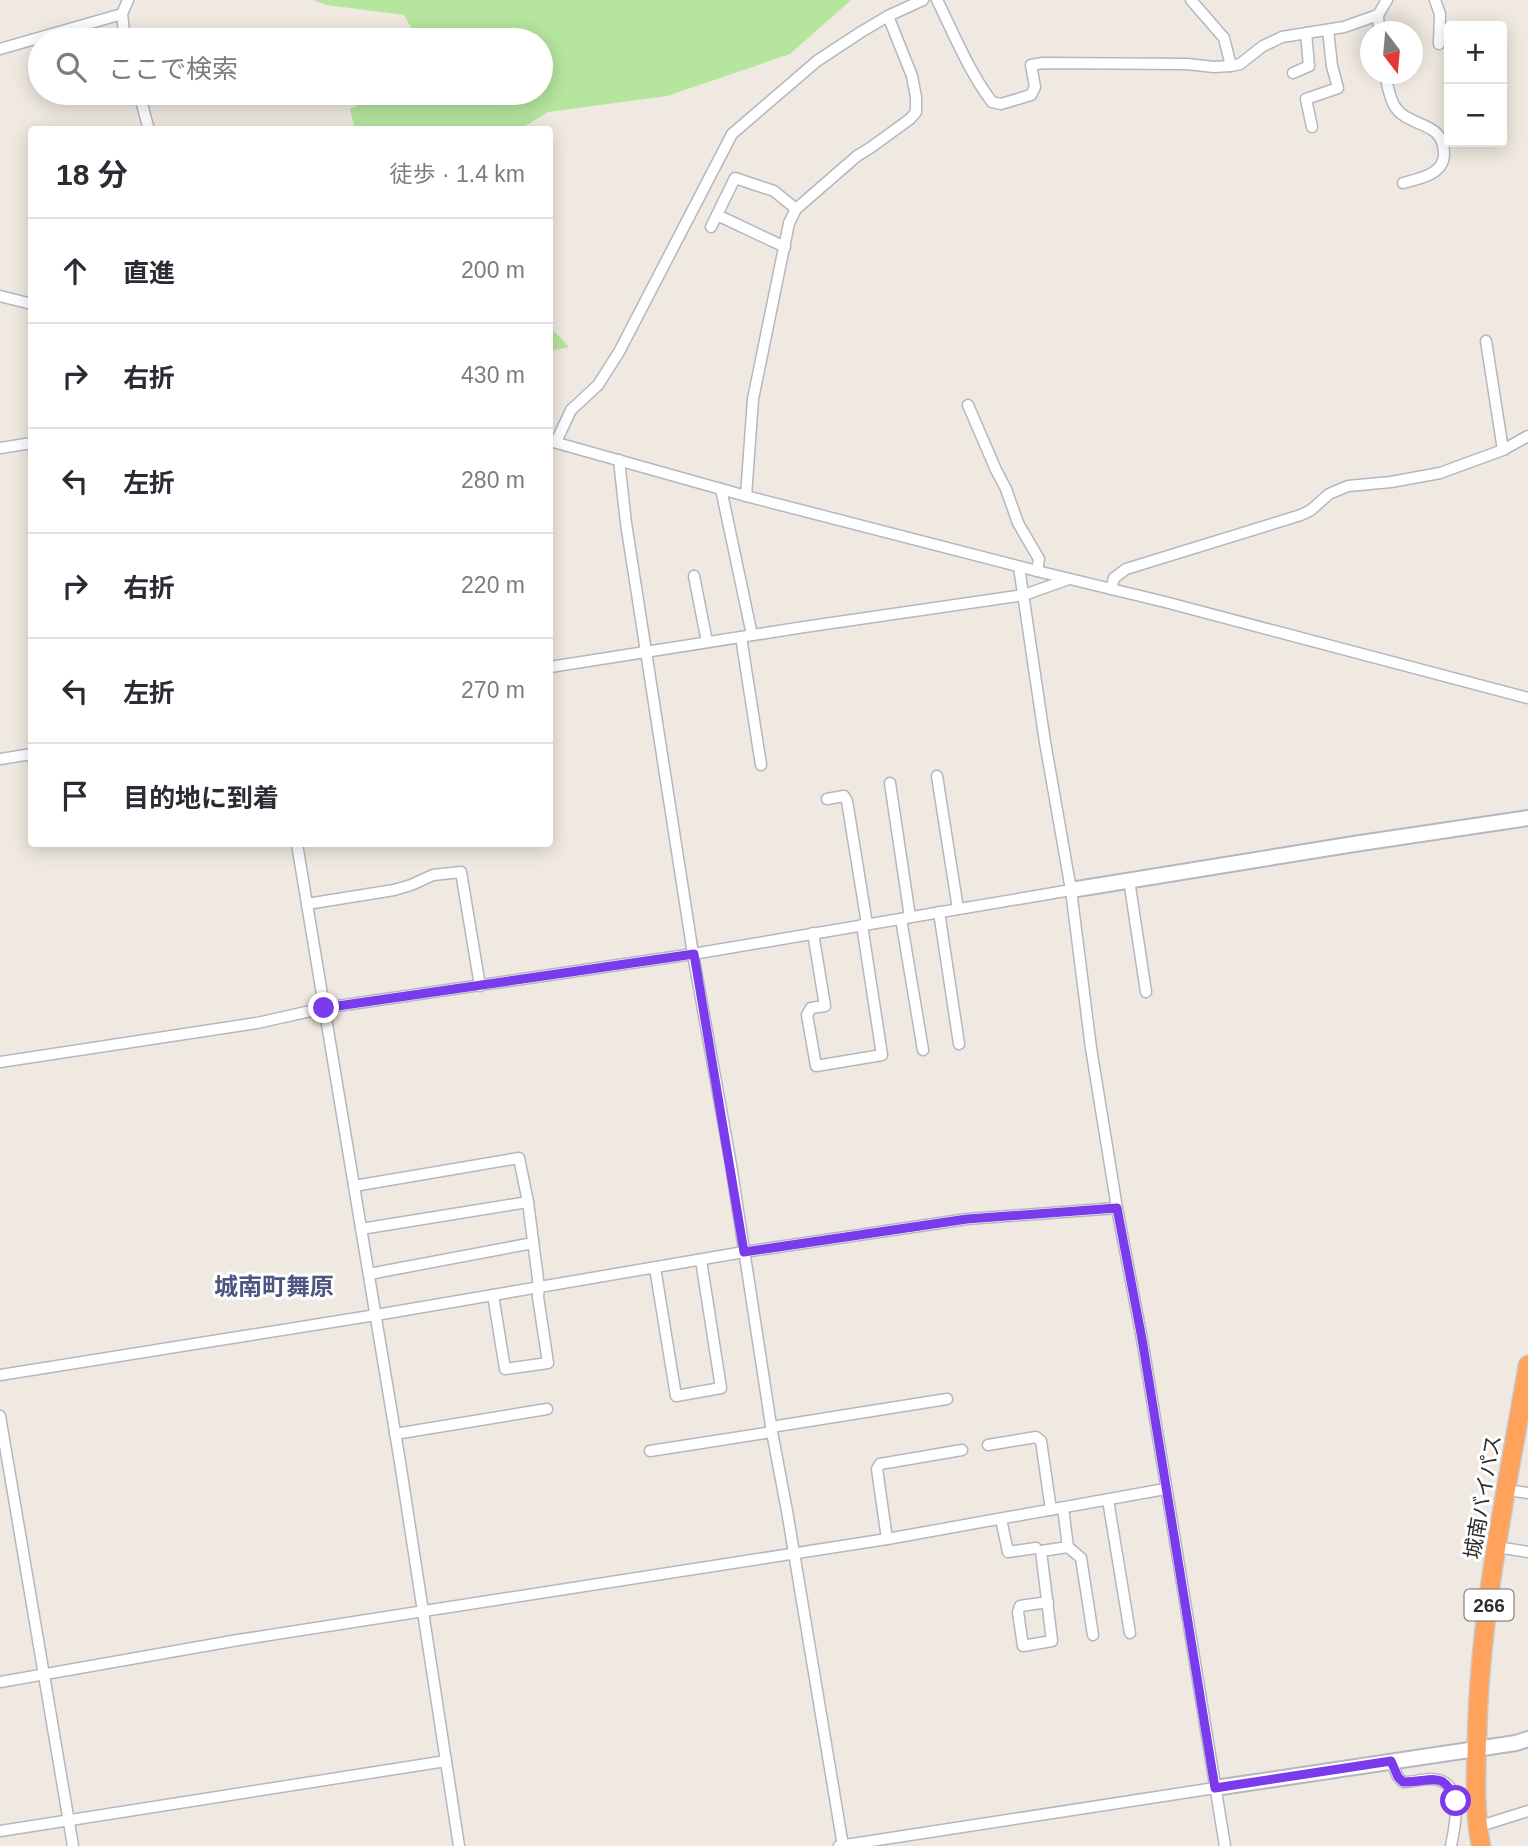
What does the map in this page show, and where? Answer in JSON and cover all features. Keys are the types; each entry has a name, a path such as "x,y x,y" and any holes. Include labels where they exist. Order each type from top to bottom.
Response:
{"highway":[{"name":"城南バイパス","path":"1481,1846 1475,1795 1480,1665 1528,1366"}],"street":[{"path":"124,28 122,14 128,0"},
{"path":"923,0 888,16 817,61 732,134 619,352 598,385 571,410 553,441 746,496 1528,698"},
{"path":"937,0 971,68 992,102 1002,104 1031,95 1035,87 1031,65 1231,66 1240,64 1263,46 1282,37 1344,27 1378,15"},
{"path":"1191,0 1224,38 1231,66"},
{"path":"1378,21 1378,15 1387,0"},
{"path":"1434,0 1440,14 1439,44"},
{"path":"73,28 122,14"},
{"path":"746,496 753,398 789,223 796,209 857,156 900,127 916,112 912,76 888,16"},
{"path":"1312,127 1306,99 1338,88 1332,66 1328,30"},
{"path":"1293,73 1309,66 1306,33"},
{"path":"0,49 28,41"},
{"path":"1388,84 1394,105 1403,114 1436,131 1443,143 1444,158 1437,170 1428,176 1403,183"},
{"path":"142,105 148,126"},
{"path":"711,227 735,178 774,191 796,209"},
{"path":"717,215 785,247"},
{"path":"0,296 28,303"},
{"path":"1486,341 1503,450"},
{"path":"968,405 1006,489 1018,523 1038,559 1037,571"},
{"path":"1111,589 1114,578 1126,569 1301,515 1329,494 1348,486 1431,475 1503,450 1528,436"},
{"path":"0,448 28,444"},
{"path":"619,460 626,523 694,954 842,1846 1516,1743 1528,1739"},
{"path":"721,489 752,635"},
{"path":"1019,567 1045,742 1071,890 1091,1048 1142,1339 1225,1846"},
{"path":"694,576 707,642"},
{"path":"553,667 1024,595 1070,579"},
{"path":"741,637 761,765"},
{"path":"0,759 28,755"},
{"path":"937,776 958,909"},
{"path":"890,783 923,1050"},
{"path":"813,933 825,1006 811,1008 807,1015 816,1066 882,1055 848,800 844,796 827,799"},
{"path":"0,1062 257,1023 324,1008 694,954 1129,880 1528,818"},
{"path":"298,847 424,1611 459,1846"},
{"path":"307,904 394,890 433,875 461,872 480,986"},
{"path":"1129,880 1146,992"},
{"path":"939,912 959,1044"},
{"path":"354,1186 519,1158 548,1363 505,1369 493,1295"},
{"path":"361,1229 527,1202"},
{"path":"0,1375 376,1315 744,1252 967,1219 1117,1208"},
{"path":"369,1273 533,1243"},
{"path":"655,1268 676,1396 721,1388 701,1260"},
{"path":"650,1451 947,1399"},
{"path":"395,1434 547,1409"},
{"path":"0,1416 73,1846"},
{"path":"988,1445 1037,1437 1041,1441 1051,1510"},
{"path":"887,1539 877,1469 880,1464 962,1450"},
{"path":"0,1682 238,1640 887,1539 1165,1489"},
{"path":"1507,1490 1528,1493"},
{"path":"1108,1500 1130,1633"},
{"path":"1063,1508 1068,1547 1081,1558 1093,1635"},
{"path":"1001,1519 1007,1552 1036,1548"},
{"path":"1048,1602 1020,1606 1018,1612 1023,1646 1052,1641 1048,1602 1041,1552 1068,1547"},
{"path":"1497,1547 1528,1552"},
{"path":"0,1831 446,1760"},
{"path":"1391,1761 1403,1782 1434,1779 1449,1787 1456,1801 1457,1811 1451,1846"},
{"path":"1477,1827 1528,1811"}],"green space":[{"path":"313,0 851,0 790,54 667,96 548,112 525,126 354,126 350,109 359,105 553,105 553,28 411,28 404,15 327,5"},
{"path":"553,330 569,347 553,350"}],"district":[{"name":"城南町舞原","path":"274,1287"}],"route":[{"path":"324,1008 694,954 744,1252 967,1219 1117,1208 1142,1339 1215,1788 1391,1761 1403,1782 1434,1779 1449,1787 1456,1801"}]}
